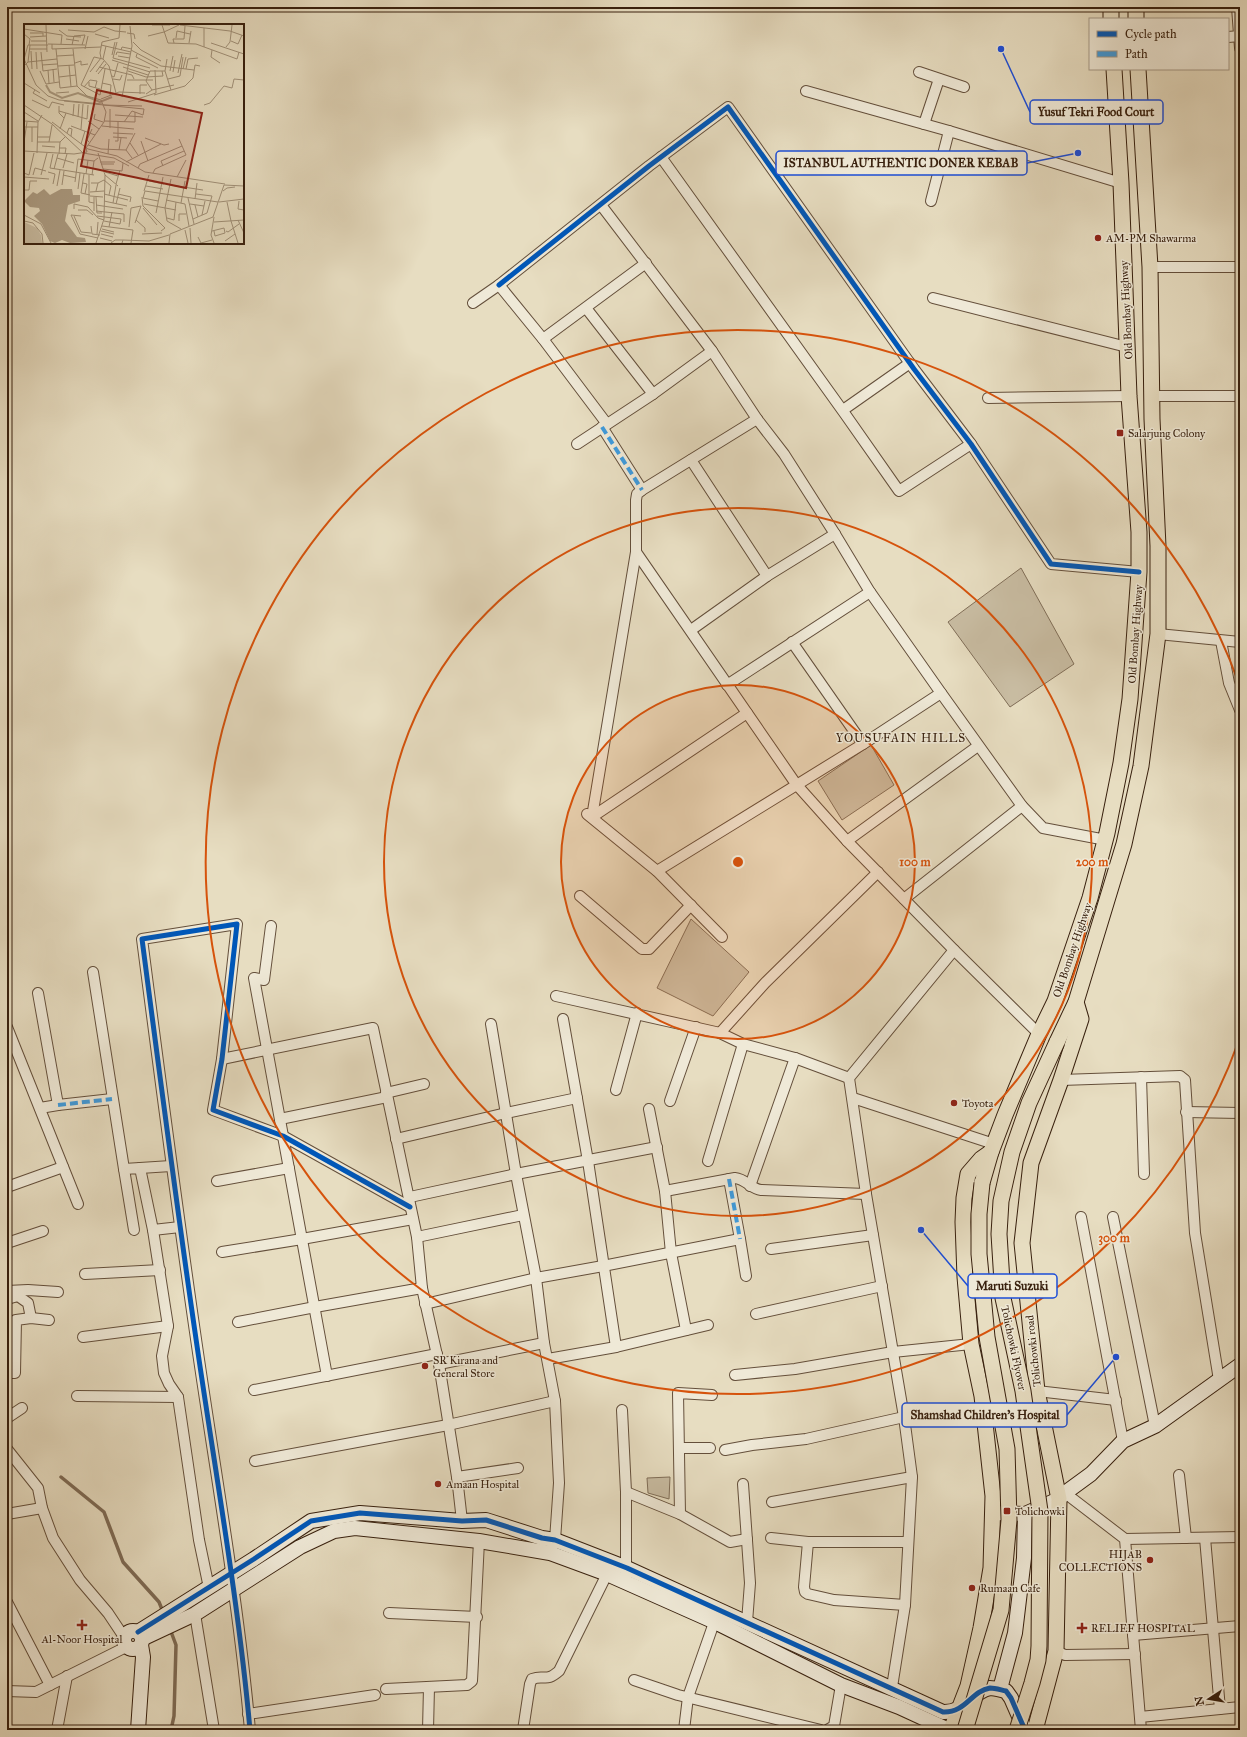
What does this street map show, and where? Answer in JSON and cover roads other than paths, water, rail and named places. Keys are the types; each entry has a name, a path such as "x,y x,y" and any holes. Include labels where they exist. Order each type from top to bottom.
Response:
{"main road":[{"path":"1110,7 1111,18"},
{"path":"1136,7 1136,18"},
{"name":"Old Bombay Highway","path":"992,1148 1039,1034 1055,1001 1090,898 1106,840 1122,763 1130,699 1139,572 1138,524 1130,396 1121,183 1114,70"},
{"name":"Old Bombay Highway","path":"1076,1002 1126,836 1141,766 1158,634 1158,546 1150,267 1138,70"},
{"name":"Tolichowki Flyover","path":"1017,1730 1038,1660 1040,1646 1040,1511 1023,1391 1003,1298 998,1234 1001,1201 1012,1152 1029,1103 1076,1002"},
{"name":"Tolichowki road","path":"1035,1730 1056,1651 1062,1496 1037,1391 1022,1243 1031,1163 1062,1080 1081,1019 1076,1002"},
{"path":"950,1730 968,1686 981,1628 991,1568 993,1496 982,1396 971,1344 965,1277 963,1222 964,1198 968,1174 992,1148"},
{"name":"Tolichowki Flyover","path":"965,1730 1001,1610 1009,1520 1007,1449 987,1337 979,1254 979,1214 982,1183 992,1148"}],"street":[{"path":"1237,7 1240,48"},
{"path":"1229,37 1240,36"},
{"path":"919,72 964,87"},
{"path":"924,124 939,79"},
{"path":"806,91 949,131 1121,183"},
{"path":"473,303 499,285 661,157 728,107 910,363 971,444 1051,564 1139,572"},
{"path":"931,201 949,131"},
{"path":"661,157 843,410 899,491 971,444"},
{"path":"601,205 712,351 757,419 784,454 870,592 1022,806 1043,828 1106,840"},
{"path":"543,339 646,263"},
{"path":"1150,267 1240,267"},
{"path":"499,285 543,339 605,426 642,490"},
{"path":"933,298 1128,348"},
{"path":"586,308 653,394"},
{"path":"577,444 653,394 712,351"},
{"path":"843,410 910,363"},
{"path":"988,398 1130,396"},
{"path":"1153,396 1240,396"},
{"path":"590,816 636,552 636,500 638,494 642,490 757,419"},
{"path":"691,460 767,576"},
{"path":"691,630 767,576 835,534"},
{"path":"636,552 796,784 847,841 1039,1034"},
{"path":"727,685 870,592"},
{"path":"1158,634 1240,642"},
{"path":"1221,641 1229,683 1240,710"},
{"path":"792,642 863,744"},
{"path":"657,871 941,694"},
{"path":"590,816 747,713"},
{"path":"847,841 978,746"},
{"path":"904,899 1022,806"},
{"path":"590,816 657,871 722,937"},
{"path":"720,1033 765,983 878,872"},
{"path":"580,896 642,949 646,950 649,949 691,905"},
{"path":"250,1730 232,1573 171,1166 142,939 237,924 222,1059 213,1110 283,1136 410,1202 516,1174 657,1147"},
{"path":"271,926 264,980 254,978 327,1376"},
{"path":"849,1078 954,950"},
{"path":"93,972 134,1230"},
{"path":"38,993 58,1105"},
{"path":"556,996 637,1013 720,1033 743,1044 795,1058 849,1078"},
{"path":"616,1090 637,1013"},
{"path":"563,1019 588,1161 616,1347"},
{"path":"491,1024 523,1215 536,1278 544,1343 555,1401 559,1483 555,1540 550,1553"},
{"path":"7,1026 78,1204"},
{"path":"670,1101 696,1027"},
{"path":"222,1059 373,1028 417,1237 422,1288 439,1364 457,1477 462,1520"},
{"path":"708,1161 743,1044"},
{"path":"750,1186 795,1058"},
{"path":"1062,1080 1180,1076 1184,1078 1186,1082 1186,1112 1195,1233 1219,1380"},
{"path":"1141,1077 1144,1174"},
{"path":"849,1078 866,1194 904,1417 912,1478 905,1605 892,1687"},
{"path":"280,1119 387,1095 424,1084"},
{"path":"396,1139 577,1098"},
{"path":"853,1098 992,1148"},
{"path":"40,1108 112,1099"},
{"path":"649,1109 665,1191 671,1253 686,1330"},
{"path":"1186,1112 1240,1113"},
{"path":"124,1169 171,1166"},
{"path":"7,1187 20,1184 63,1167"},
{"path":"140,1168 153,1230 168,1326 162,1356 164,1373 169,1384 178,1397 199,1540 209,1588"},
{"path":"217,1181 289,1168"},
{"path":"665,1191 740,1178 755,1189 761,1190 866,1194"},
{"path":"729,1179 746,1276"},
{"path":"417,1237 523,1215"},
{"path":"1081,1217 1123,1441"},
{"path":"1113,1217 1155,1426"},
{"path":"222,1252 413,1219"},
{"path":"153,1230 180,1227"},
{"path":"7,1243 43,1231"},
{"path":"771,1249 873,1235"},
{"path":"425,1304 536,1278 740,1239"},
{"path":"85,1274 160,1270"},
{"path":"756,1314 882,1286"},
{"path":"238,1322 422,1288"},
{"path":"7,1291 28,1290 58,1292"},
{"path":"7,1299 18,1296 28,1303 30,1318"},
{"path":"7,1373 15,1372 16,1320 30,1318 49,1320"},
{"path":"548,1359 616,1347 708,1324"},
{"path":"83,1337 168,1326"},
{"path":"439,1364 544,1343"},
{"path":"735,1376 795,1369 893,1352 971,1344"},
{"path":"254,1390 437,1354"},
{"path":"993,1513 1025,1514 1062,1496 1091,1474 1123,1441 1155,1426 1240,1366"},
{"path":"1037,1391 1116,1400"},
{"path":"680,1514 678,1393 712,1395"},
{"path":"77,1396 178,1397"},
{"path":"255,1461 448,1425 555,1401"},
{"path":"7,1418 22,1408"},
{"path":"622,1410 626,1492 626,1575"},
{"path":"725,1450 752,1445 806,1439 904,1417"},
{"path":"680,1448 710,1448"},
{"path":"7,1449 38,1488 42,1508 53,1538 80,1580 108,1613 134,1640 143,1657 138,1730"},
{"path":"457,1477 518,1468"},
{"path":"1179,1475 1186,1538"},
{"path":"772,1502 912,1478"},
{"path":"743,1484 750,1583 747,1622"},
{"path":"626,1492 680,1514 730,1542 747,1539"},
{"path":"1062,1496 1124,1539 1240,1537"},
{"path":"7,1514 42,1508"},
{"path":"7,1691 36,1692 134,1640 167,1620 209,1588 311,1521 360,1513 462,1520 486,1520 542,1538 555,1540 626,1575 717,1616 841,1685 900,1707 950,1730"},
{"path":"1000,1689 1015,1633 1024,1558 1025,1514"},
{"path":"167,1620 195,1614 300,1547 334,1531 355,1528 479,1541 550,1553 607,1574 626,1575"},
{"path":"771,1538 808,1542 908,1542"},
{"path":"1205,1538 1220,1709"},
{"path":"1124,1539 1141,1730"},
{"path":"386,1689 467,1685 472,1681 479,1541"},
{"path":"808,1542 804,1587 805,1592 808,1594 834,1600 905,1605"},
{"path":"524,1730 530,1684 532,1679 547,1679 553,1677 559,1671 607,1574"},
{"path":"8,1605 50,1685"},
{"path":"389,1613 476,1617"},
{"path":"195,1614 214,1730"},
{"path":"717,1616 747,1622 892,1687 943,1712 957,1711 982,1692 990,1688 1006,1691 1011,1698 1025,1730"},
{"path":"684,1730 688,1697 717,1616"},
{"path":"1133,1634 1240,1626"},
{"path":"1056,1651 1065,1655 1135,1654"},
{"path":"57,1730 67,1676"},
{"path":"634,1680 678,1695 821,1730"},
{"path":"827,1730 834,1726 841,1685"},
{"path":"428,1730 429,1687"},
{"path":"248,1714 375,1695"},
{"path":"1140,1717 1240,1707"}],"waterway":[{"path":"61,1477 104,1512 123,1562 159,1602 163,1612"},
{"path":"170,1629 176,1645 174,1716 171,1730"}],"place":[{"name":"Yusuf Tekri Food Court","path":"1001,49"},
{"name":"ISTANBUL AUTHENTIC DONER KEBAB","path":"1078,153"},
{"name":"AM-PM Shawarma","path":"1098,238"},
{"name":"Salarjung Colony","path":"1120,433"},
{"name":"Toyota","path":"954,1103"},
{"name":"Maruti Suzuki","path":"921,1230"},
{"name":"Shamshad Children's Hospital","path":"1116,1357"},
{"name":"SR Kirana and General Store","path":"425,1366"},
{"name":"Amaan Hospital","path":"438,1484"},
{"name":"Tolichowki","path":"1007,1511"},
{"name":"HIJAB COLLECTIONS","path":"1150,1560"},
{"name":"Rumaan Cafe","path":"972,1588"},
{"name":"Al-Noor Hospital","path":"82,1625"},
{"name":"RELIEF HOSPITAL","path":"1082,1628"}],"district":[{"name":"YOUSUFAIN HILLS","path":"901,738"}]}
